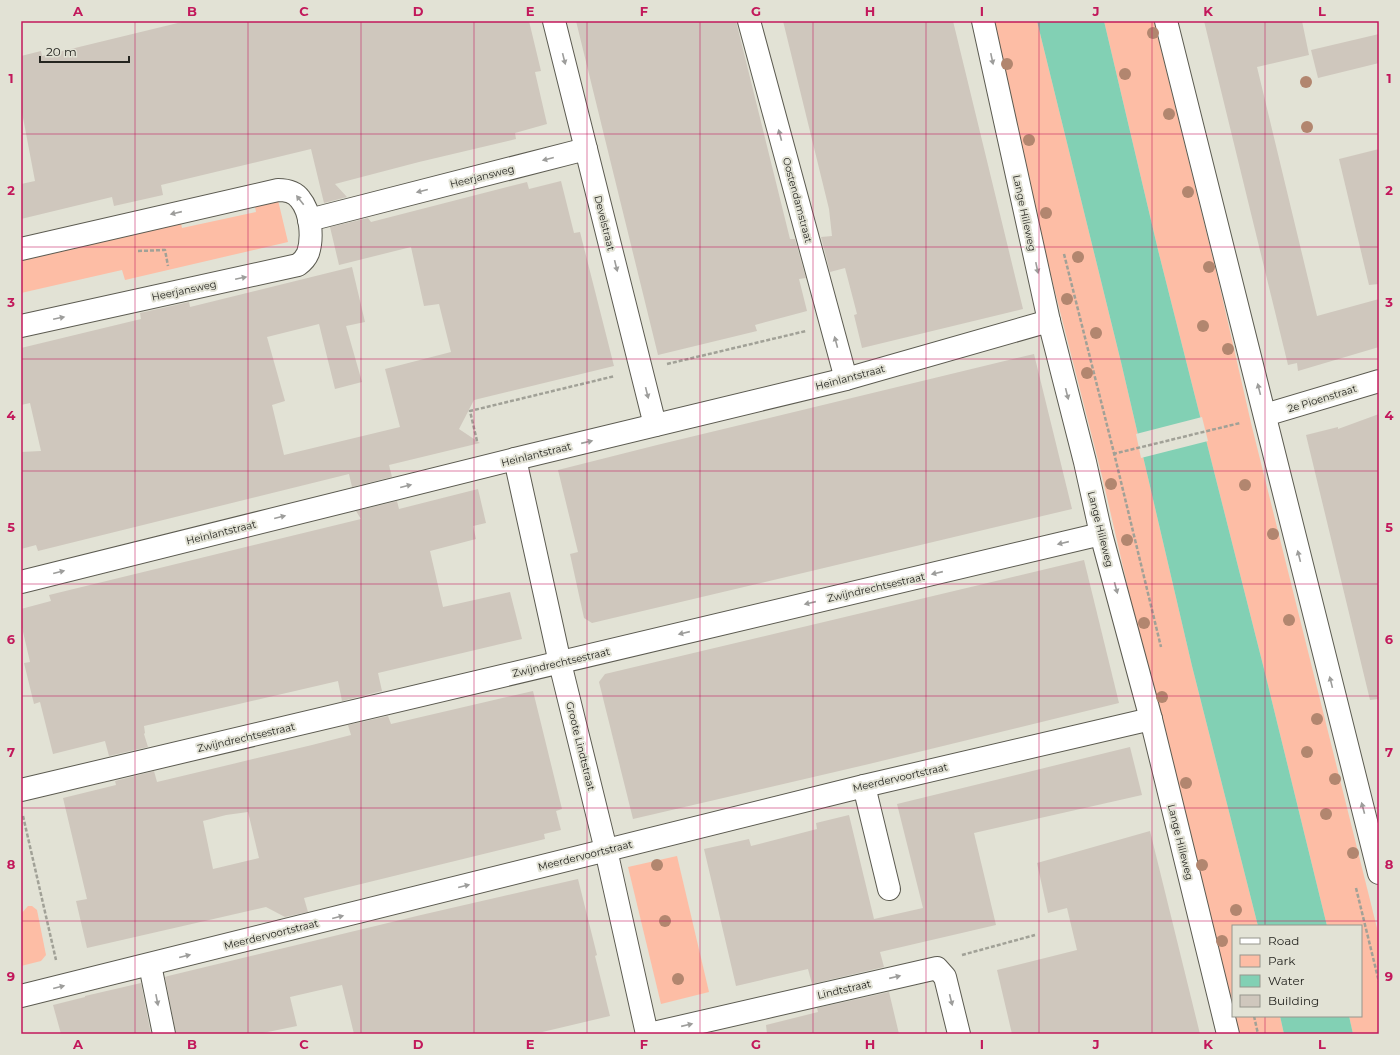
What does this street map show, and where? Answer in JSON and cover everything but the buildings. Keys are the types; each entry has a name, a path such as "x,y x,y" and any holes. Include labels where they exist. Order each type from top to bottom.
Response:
{"street":[{"name":"Develstraat","path":"554,21 655,425"},
{"name":"Oostendamstraat","path":"750,21 846,379"},
{"name":"Lange Hilleweg","path":"982,21 994,68 1049,321 1085,462 1101,534 1151,719 1228,1034"},
{"path":"1166,21 1337,708 1375,836 1379,873"},
{"name":"Heerjansweg","path":"309,220 586,149"},
{"name":"Heerjansweg","path":"21,249 278,190 286,190 300,199 309,220 311,237 308,254 298,265 21,326"},
{"name":"Heinlantstraat","path":"21,582 515,459 846,379 1049,321"},
{"name":"2e Pioenstraat","path":"1265,415 1379,381"},
{"name":"Groote Lindtstraat","path":"515,459 560,663 606,850 648,1034"},
{"name":"Zwijndrechtsestraat","path":"21,790 1101,534"},
{"name":"Meerdervoortstraat","path":"21,996 864,786 1151,719"},
{"path":"864,786 889,889"},
{"path":"150,965 164,1034"},
{"path":"937,968 945,977 959,1034"},
{"name":"Lindtstraat","path":"648,1034 937,968"}],"path":[{"path":"124,226 130,248 134,252 165,250 175,292"},
{"path":"1062,247 1162,650"},
{"path":"1119,451 1234,424"},
{"path":"23,814 62,986"},
{"path":"937,968 947,960 1035,935"},
{"path":"1254,1017 1258,1034"}],"green space":[{"path":"988,21 1037,21 1121,362 1192,666 1258,925 1232,925 1232,1010 1162,735 1102,476"},
{"path":"1104,21 1154,21 1218,279 1251,423 1379,936 1379,1034 1353,1034 1349,1017 1362,1017 1362,925 1327,925 1265,673 1158,250"},
{"path":"277,196 288,242 125,280 122,270 21,293 21,256 180,219 182,228 256,212 254,201"},
{"path":"677,856 709,992 661,1004 628,867"},
{"path":"28,906 32,906 37,910 46,955 41,961 21,966 21,914"},
{"path":"1233,1017 1280,1017 1284,1034 1238,1034"}],"water":[{"path":"1037,21 1104,21 1158,250 1265,673 1327,925 1258,925 1192,666 1121,362"},
{"path":"1280,1017 1349,1017 1353,1034 1284,1034"}],"pier":[{"path":"1202,417 1208,441 1141,458 1136,434"}]}
